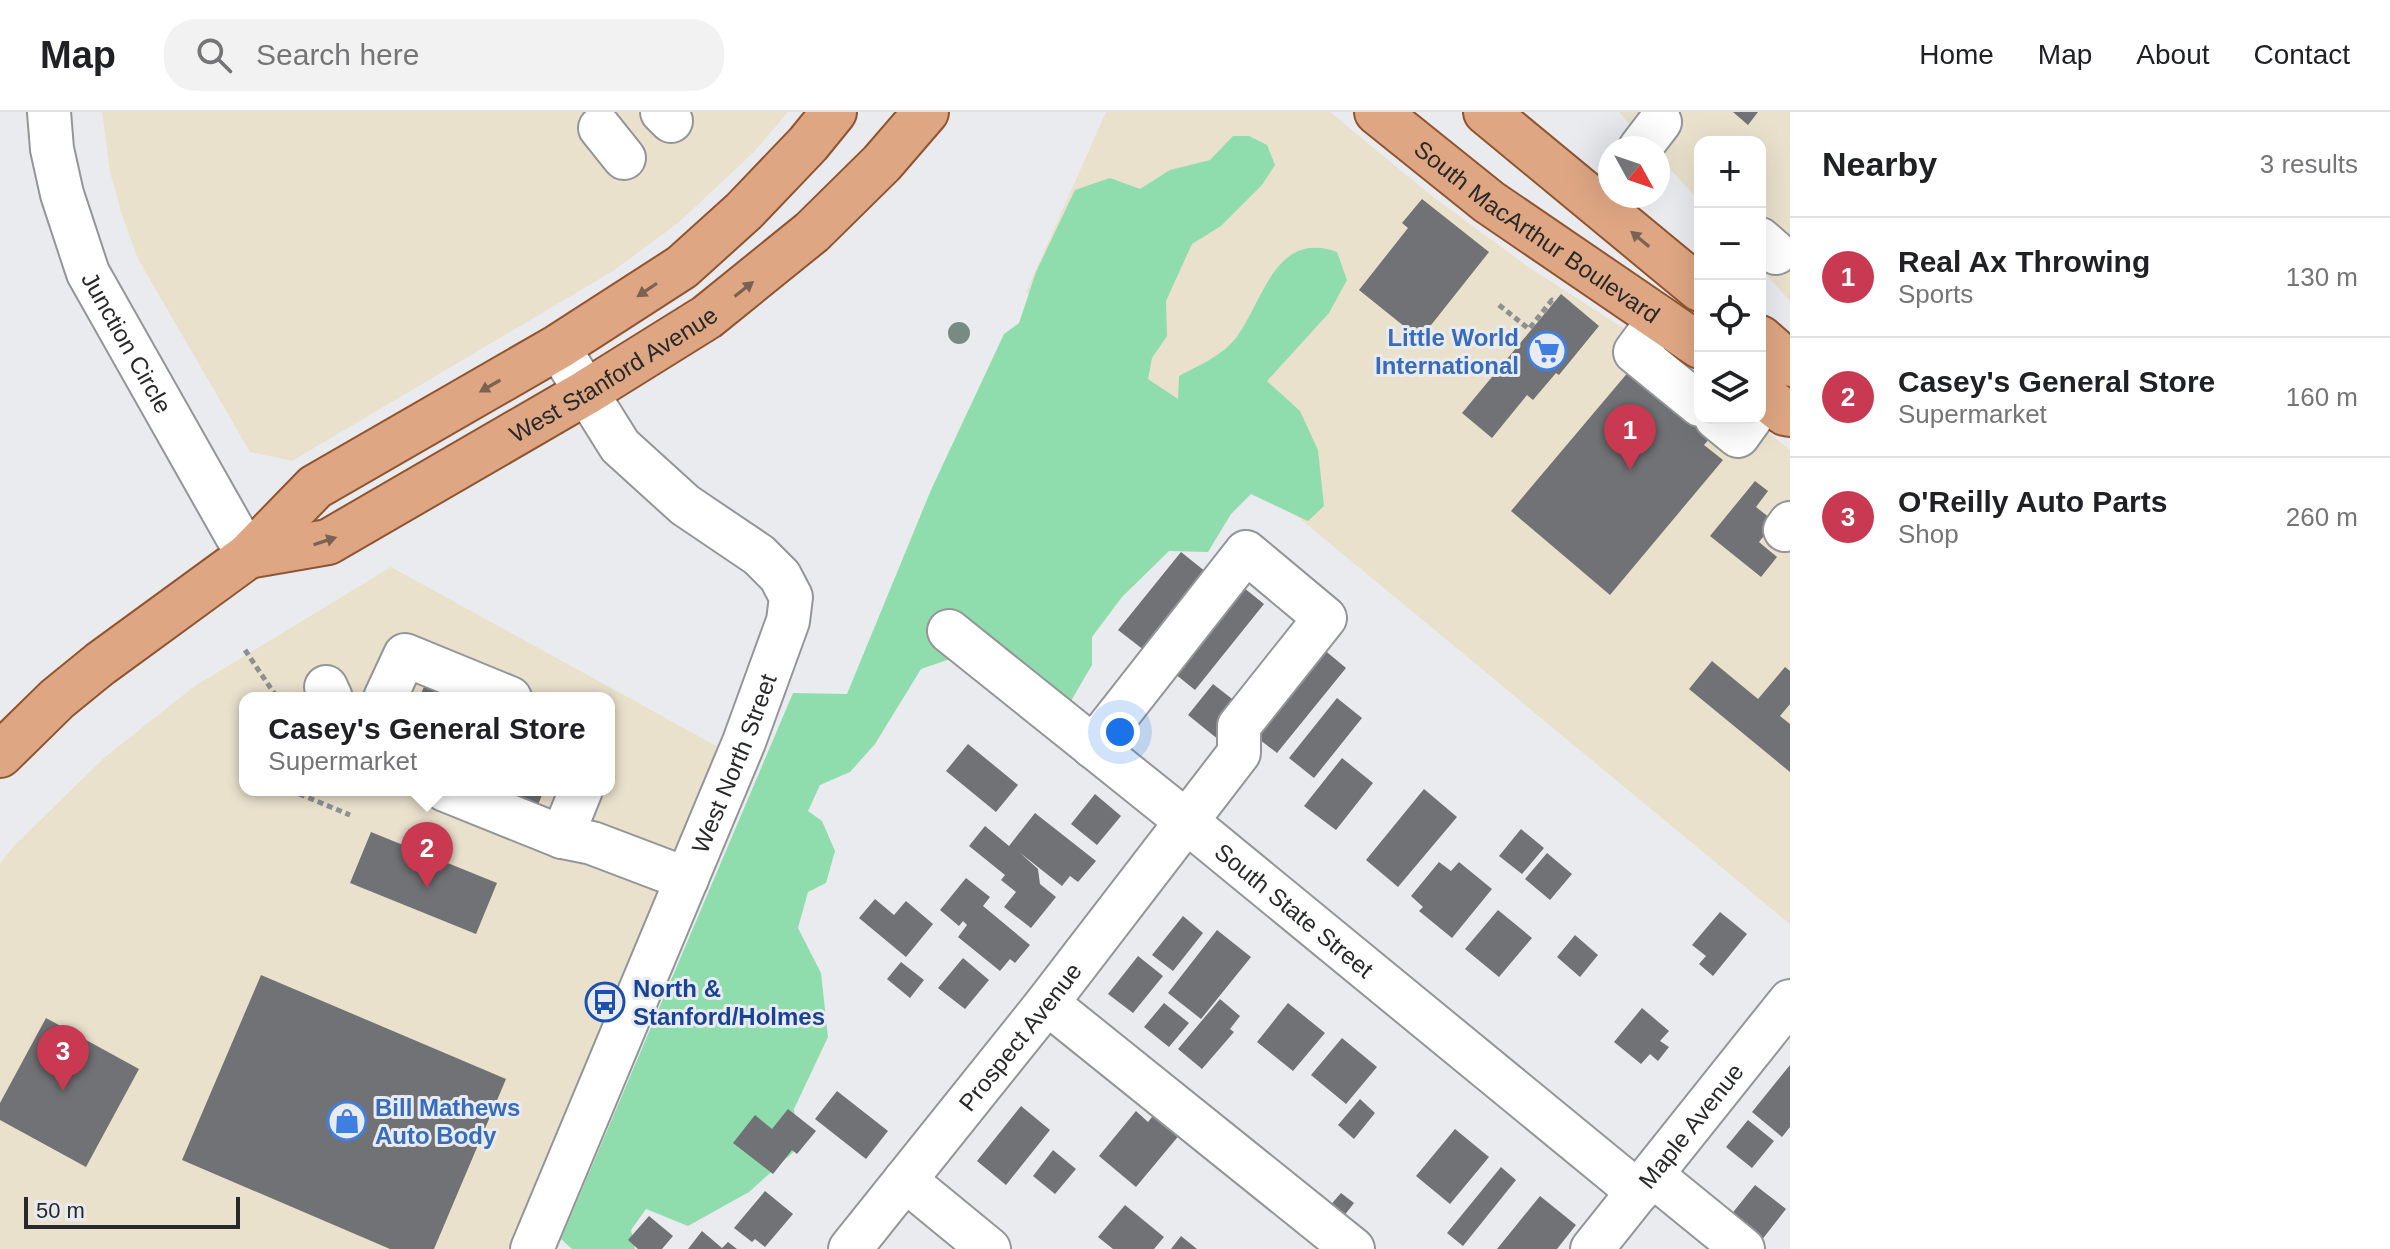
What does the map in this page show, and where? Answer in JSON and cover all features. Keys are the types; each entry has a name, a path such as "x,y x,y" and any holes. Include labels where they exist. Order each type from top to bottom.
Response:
{"main road":[{"name":"West Stanford Avenue","path":"0,755 57,699 100,664 248,556 315,487 558,347 682,267 744,211 834,112"},
{"name":"West Stanford Avenue","path":"248,556 328,542 585,393 707,317 812,232 926,112"},
{"path":"896,147 941,132 958,112"},
{"name":"South MacArthur Boulevard","path":"1377,112 1489,202 1694,342"},
{"name":"South MacArthur Boulevard","path":"1495,117 1598,190"},
{"name":"South MacArthur Boulevard","path":"1617,208 1694,283"},
{"path":"1762,352 1770,399"}],"street":[{"name":"Junction Circle","path":"49,112 52,149 62,194 88,273 248,556"},
{"path":"1660,318 1635,352 1694,400"},
{"name":"West North Street","path":"532,1249 773,667 788,621 791,597 780,576 759,555 685,505 631,457 610,433 558,347"},
{"path":"1723,424 1738,436 1748,424"},
{"name":"Prospect Avenue","path":"850,1249 1047,1003 1239,753 1239,726 1325,618 1246,552 1093,747"},
{"name":"South State Street","path":"949,631 1645,1183 1743,1249"},
{"path":"388,692 405,655 484,692"},
{"path":"476,796 562,837 592,843 687,879"},
{"path":"562,837 579,796"},
{"name":"Maple Avenue","path":"1592,1249 1790,1001"},
{"path":"1047,1003 1353,1249"},
{"path":"905,1180 989,1249"}],"path":[{"path":"1499,305 1529,329 1554,301"},
{"path":"245,650 273,692"},
{"path":"304,796 350,815"}],"shaded area":[{"path":"102,112 788,112 755,151 678,223 613,271 292,461 250,452 138,259 110,172"},
{"path":"1106,112 1330,112 1432,196 1527,266 1660,352 1694,408 1694,424 1758,424 1790,450 1790,924 1026,292"},
{"path":"1619,112 1790,112 1790,301 1766,275 1766,136 1694,136 1694,195 1670,169 1670,136 1641,136"},
{"path":"391,567 720,748 512,1249 0,1249 0,863 105,757 195,686"}],"green space":[{"path":"1233,136 1249,136 1267,145 1275,165 1262,185 1221,226 1192,244 1166,301 1167,336 1152,358 1148,379 1178,399 1179,376 1210,360 1236,338 1274,272 1285,260 1299,251 1316,248 1337,252 1347,280 1329,313 1267,381 1300,411 1318,450 1324,506 1308,521 1251,494 1231,514 1208,552 1169,551 1122,597 1092,637 1092,665 1068,706 953,658 921,669 875,744 850,772 820,785 808,811 822,821 835,851 826,883 808,892 798,928 821,973 828,1037 794,1109 798,1148 749,1192 688,1226 646,1209 631,1230 635,1249 572,1249 561,1239 793,693 847,694 931,490 1004,334 1019,323 1036,272 1075,190 1110,178 1140,189 1170,170 1210,160"}],"building":[{"path":"1733,112 1758,112 1748,125"},
{"path":"1422,199 1489,252 1420,339 1359,290 1408,228 1402,223"},
{"path":"1561,294 1599,326 1559,375 1556,373 1533,400 1527,395 1492,438 1462,413"},
{"path":"1630,370 1710,438 1704,445 1723,460 1610,595 1511,511"},
{"path":"1755,481 1768,491 1756,507 1775,522 1759,542 1777,557 1761,577 1710,536"},
{"path":"1181,552 1211,576 1149,654 1118,630"},
{"path":"1233,579 1264,604 1195,690 1164,665"},
{"path":"1316,643 1346,668 1277,753 1246,729"},
{"path":"1712,661 1758,699 1785,667 1790,671 1790,704 1780,716 1790,724 1790,772 1689,689"},
{"path":"427,680 456,692 422,692"},
{"path":"1213,684 1245,709 1219,740 1188,715"},
{"path":"1337,698 1362,718 1314,778 1289,758"},
{"path":"968,744 1018,785 996,812 946,771"},
{"path":"1342,758 1373,783 1336,830 1304,806"},
{"path":"1424,789 1457,817 1398,887 1366,860"},
{"path":"1095,794 1121,816 1097,845 1071,824"},
{"path":"487,796 542,796 534,815"},
{"path":"1035,813 1096,861 1078,882 1070,876 1062,886 1019,852 1038,869 1040,884 1056,897 1031,928 1004,907 1016,892 1001,880 1005,875 969,846 985,826 1009,846"},
{"path":"1521,829 1544,848 1522,874 1499,856"},
{"path":"371,832 497,883 476,934 350,883"},
{"path":"1547,853 1572,874 1550,900 1525,879"},
{"path":"1439,862 1451,871 1459,862 1492,889 1452,938 1419,911 1423,907 1411,896"},
{"path":"966,878 990,897 983,906 1030,945 1015,963 1010,959 1000,971 958,937 967,925 963,921 959,926 940,910"},
{"path":"875,899 894,915 906,901 933,924 906,957 859,918"},
{"path":"1498,910 1532,938 1499,977 1465,949"},
{"path":"1720,912 1747,934 1713,976 1699,964 1706,956 1692,945"},
{"path":"1183,916 1203,933 1173,971 1152,955"},
{"path":"1217,930 1251,957 1201,1019 1168,993"},
{"path":"1575,935 1598,955 1580,977 1557,957"},
{"path":"1138,956 1163,976 1133,1013 1108,994"},
{"path":"963,958 989,980 965,1009 938,988"},
{"path":"901,962 924,980 910,998 887,979"},
{"path":"261,975 506,1079 434,1249 390,1249 182,1160"},
{"path":"1220,999 1240,1016 1230,1029 1234,1032 1202,1069 1178,1049"},
{"path":"1164,1003 1189,1023 1169,1047 1144,1027"},
{"path":"1288,1003 1325,1033 1293,1071 1257,1042"},
{"path":"1642,1008 1669,1031 1660,1041 1669,1047 1658,1061 1650,1054 1641,1064 1614,1042"},
{"path":"46,1018 139,1069 86,1167 0,1120 0,1103"},
{"path":"1342,1038 1377,1067 1346,1104 1311,1075"},
{"path":"1790,1065 1790,1127 1782,1137 1752,1112"},
{"path":"837,1091 888,1131 866,1159 815,1119"},
{"path":"1360,1099 1375,1113 1354,1139 1338,1125"},
{"path":"1021,1106 1050,1130 1006,1185 977,1161"},
{"path":"788,1109 816,1131 797,1154 792,1150 773,1174 733,1143 755,1115 772,1129"},
{"path":"1136,1111 1148,1122 1156,1112 1181,1133 1136,1187 1099,1156"},
{"path":"1748,1120 1774,1141 1752,1168 1726,1147"},
{"path":"1455,1129 1489,1157 1450,1204 1416,1176"},
{"path":"1053,1150 1076,1169 1055,1194 1033,1176"},
{"path":"1501,1167 1516,1180 1463,1246 1447,1233"},
{"path":"1755,1185 1786,1209 1761,1241 1730,1216"},
{"path":"765,1191 793,1214 765,1247 755,1239 752,1242 734,1228"},
{"path":"1341,1193 1354,1203 1340,1221 1327,1209"},
{"path":"1540,1196 1576,1225 1557,1249 1497,1249"},
{"path":"1125,1205 1164,1237 1154,1249 1113,1249 1098,1237"},
{"path":"649,1216 673,1236 662,1249 638,1249 628,1240"},
{"path":"702,1231 722,1248 728,1242 737,1249 688,1249"},
{"path":"1181,1236 1197,1249 1171,1249"}],"place":[{"name":"Little World International","path":"1547,351"},
{"name":"Real Ax Throwing","path":"1630,470"},
{"name":"Casey's General Store","path":"427,888"},
{"name":"North & Stanford/Holmes","path":"605,1002"},
{"name":"O'Reilly Auto Parts","path":"63,1091"},
{"name":"Bill Mathews Auto Body","path":"347,1121"}]}
